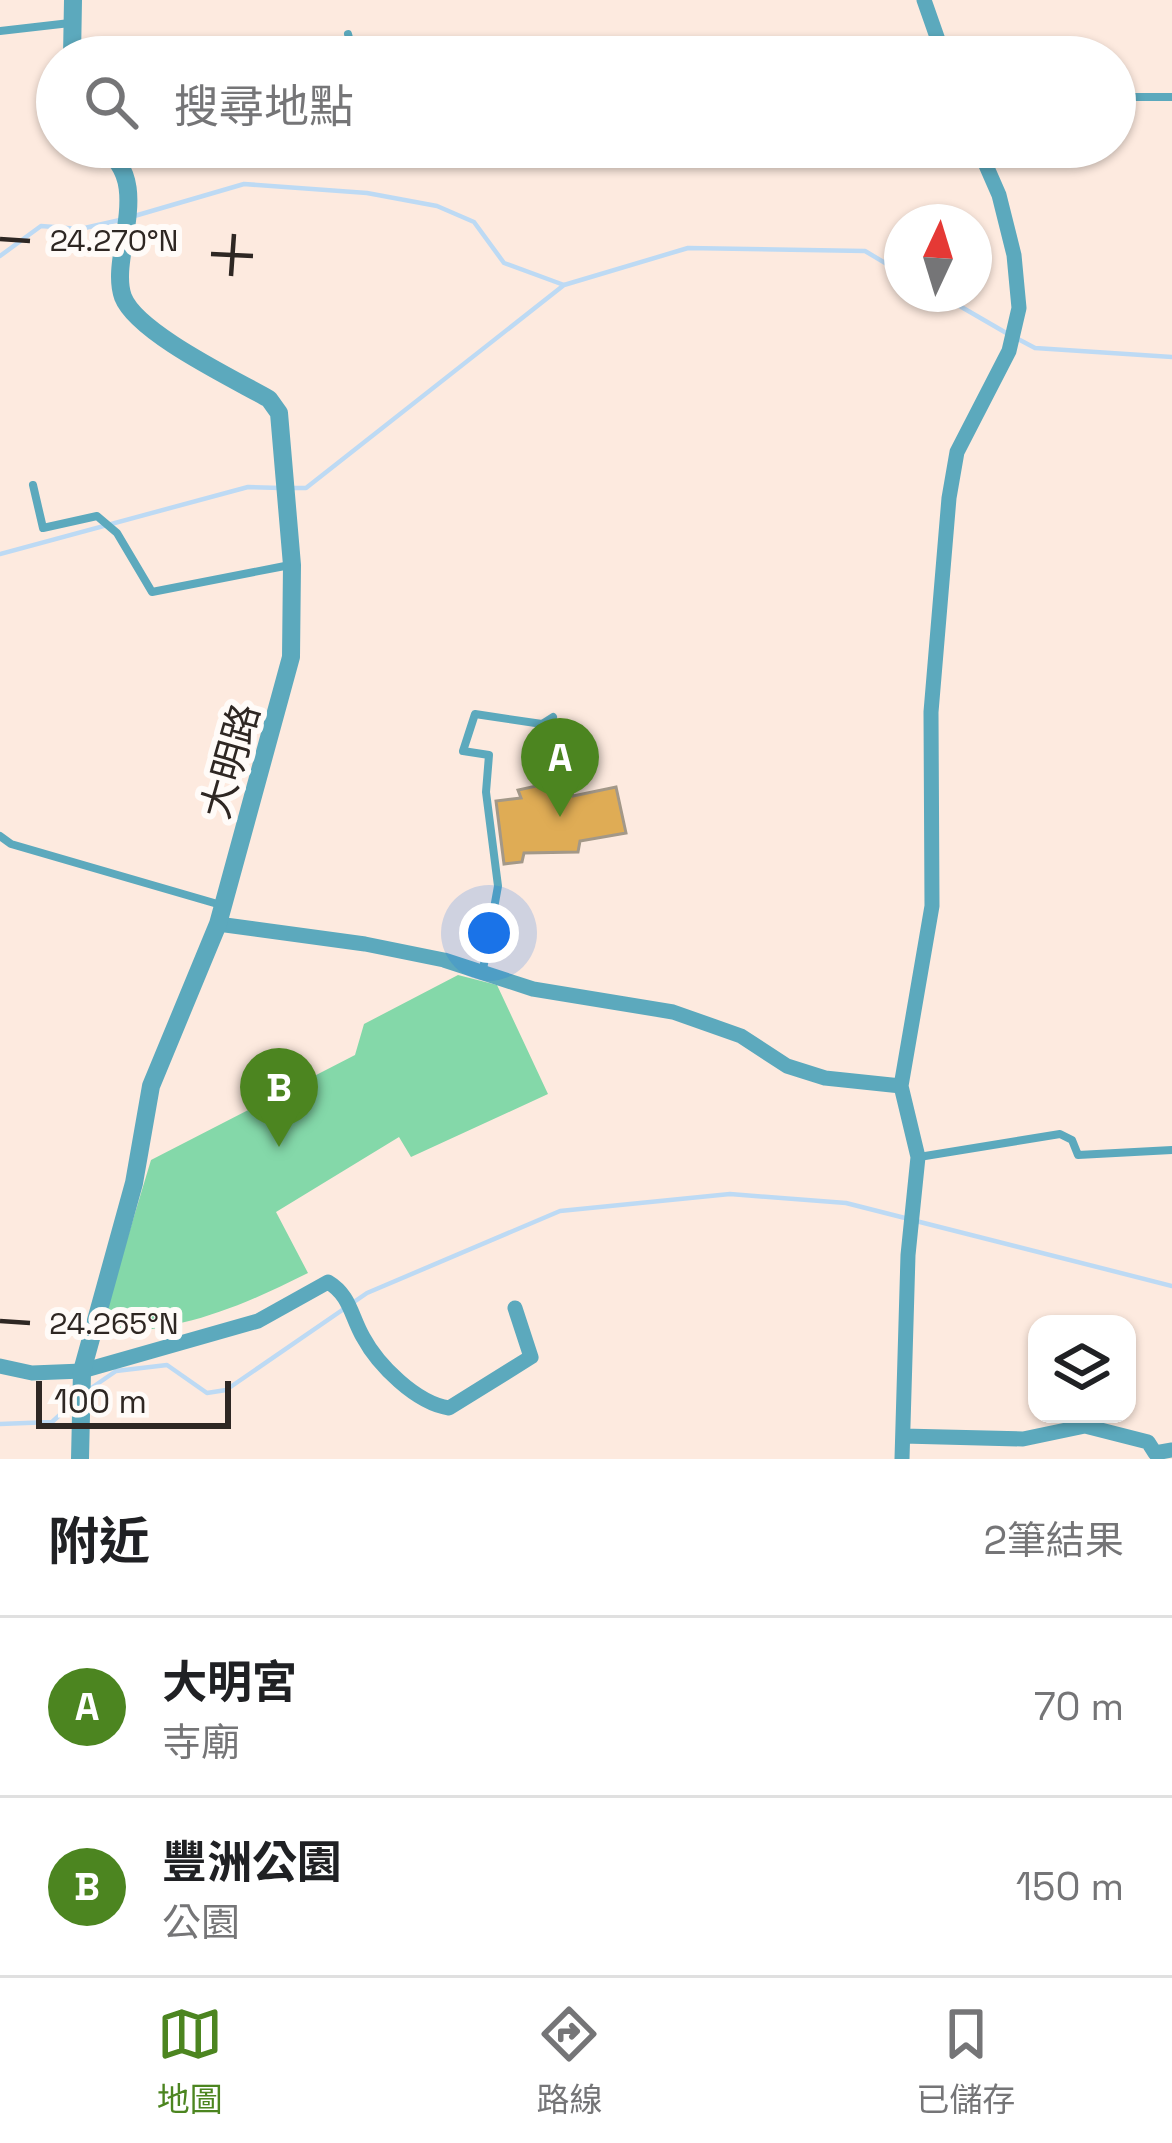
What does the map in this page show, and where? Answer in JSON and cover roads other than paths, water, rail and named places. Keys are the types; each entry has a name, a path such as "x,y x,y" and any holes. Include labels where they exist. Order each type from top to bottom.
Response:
{"street":[{"path":"72,36 73,0"},
{"path":"924,0 936,36"},
{"name":"大明路","path":"80,1459 82,1371 134,1183 151,1086 220,914 291,657 292,565 279,413 268,399 137,317 122,295 130,212 120,168"},
{"path":"902,1459 908,1256 917,1157 901,1086 932,906 932,672 952,474 961,441 1009,351 1018,321 1014,255 987,168"},
{"path":"220,914 424,956 482,976 690,1017 741,1036 788,1066 826,1078 901,1086"},
{"path":"0,1366 32,1373 82,1371 258,1321 328,1282 350,1305 374,1354 415,1393 448,1408 531,1358 515,1309"},
{"path":"903,1436 1008,1440 1068,1423"},
{"path":"1088,1423 1148,1442 1155,1453 1172,1450"}],"lane":[{"path":"0,31 72,23"},
{"path":"1136,98 1172,98"},
{"path":"33,485 43,528 97,516 117,533 152,592 292,565"},
{"path":"482,976 498,886 486,791 489,755 463,751 468,723 475,714 542,724 553,717"},
{"path":"0,836 11,844 220,914"},
{"path":"917,1157 1060,1134 1072,1140 1078,1155 1172,1150"}],"waterway":[{"path":"131,217 244,184 367,193 437,206 474,222 504,263 564,285 688,248 865,251 884,262"},
{"path":"0,256 41,226 80,229 120,220"},
{"path":"293,488 306,488 564,285"},
{"path":"970,312 1008,334"},
{"path":"1018,339 1035,348 1172,357"},
{"path":"0,554 248,487 281,488"},
{"path":"87,1391 116,1371 167,1365 207,1393 226,1390 367,1293 560,1211 730,1194 846,1203 905,1218"},
{"path":"916,1221 1172,1286"},
{"path":"0,1424 52,1422 74,1402"}],"place":[{"name":"大明宮","path":"560,817"},
{"name":"豐洲公園","path":"279,1147"}]}
